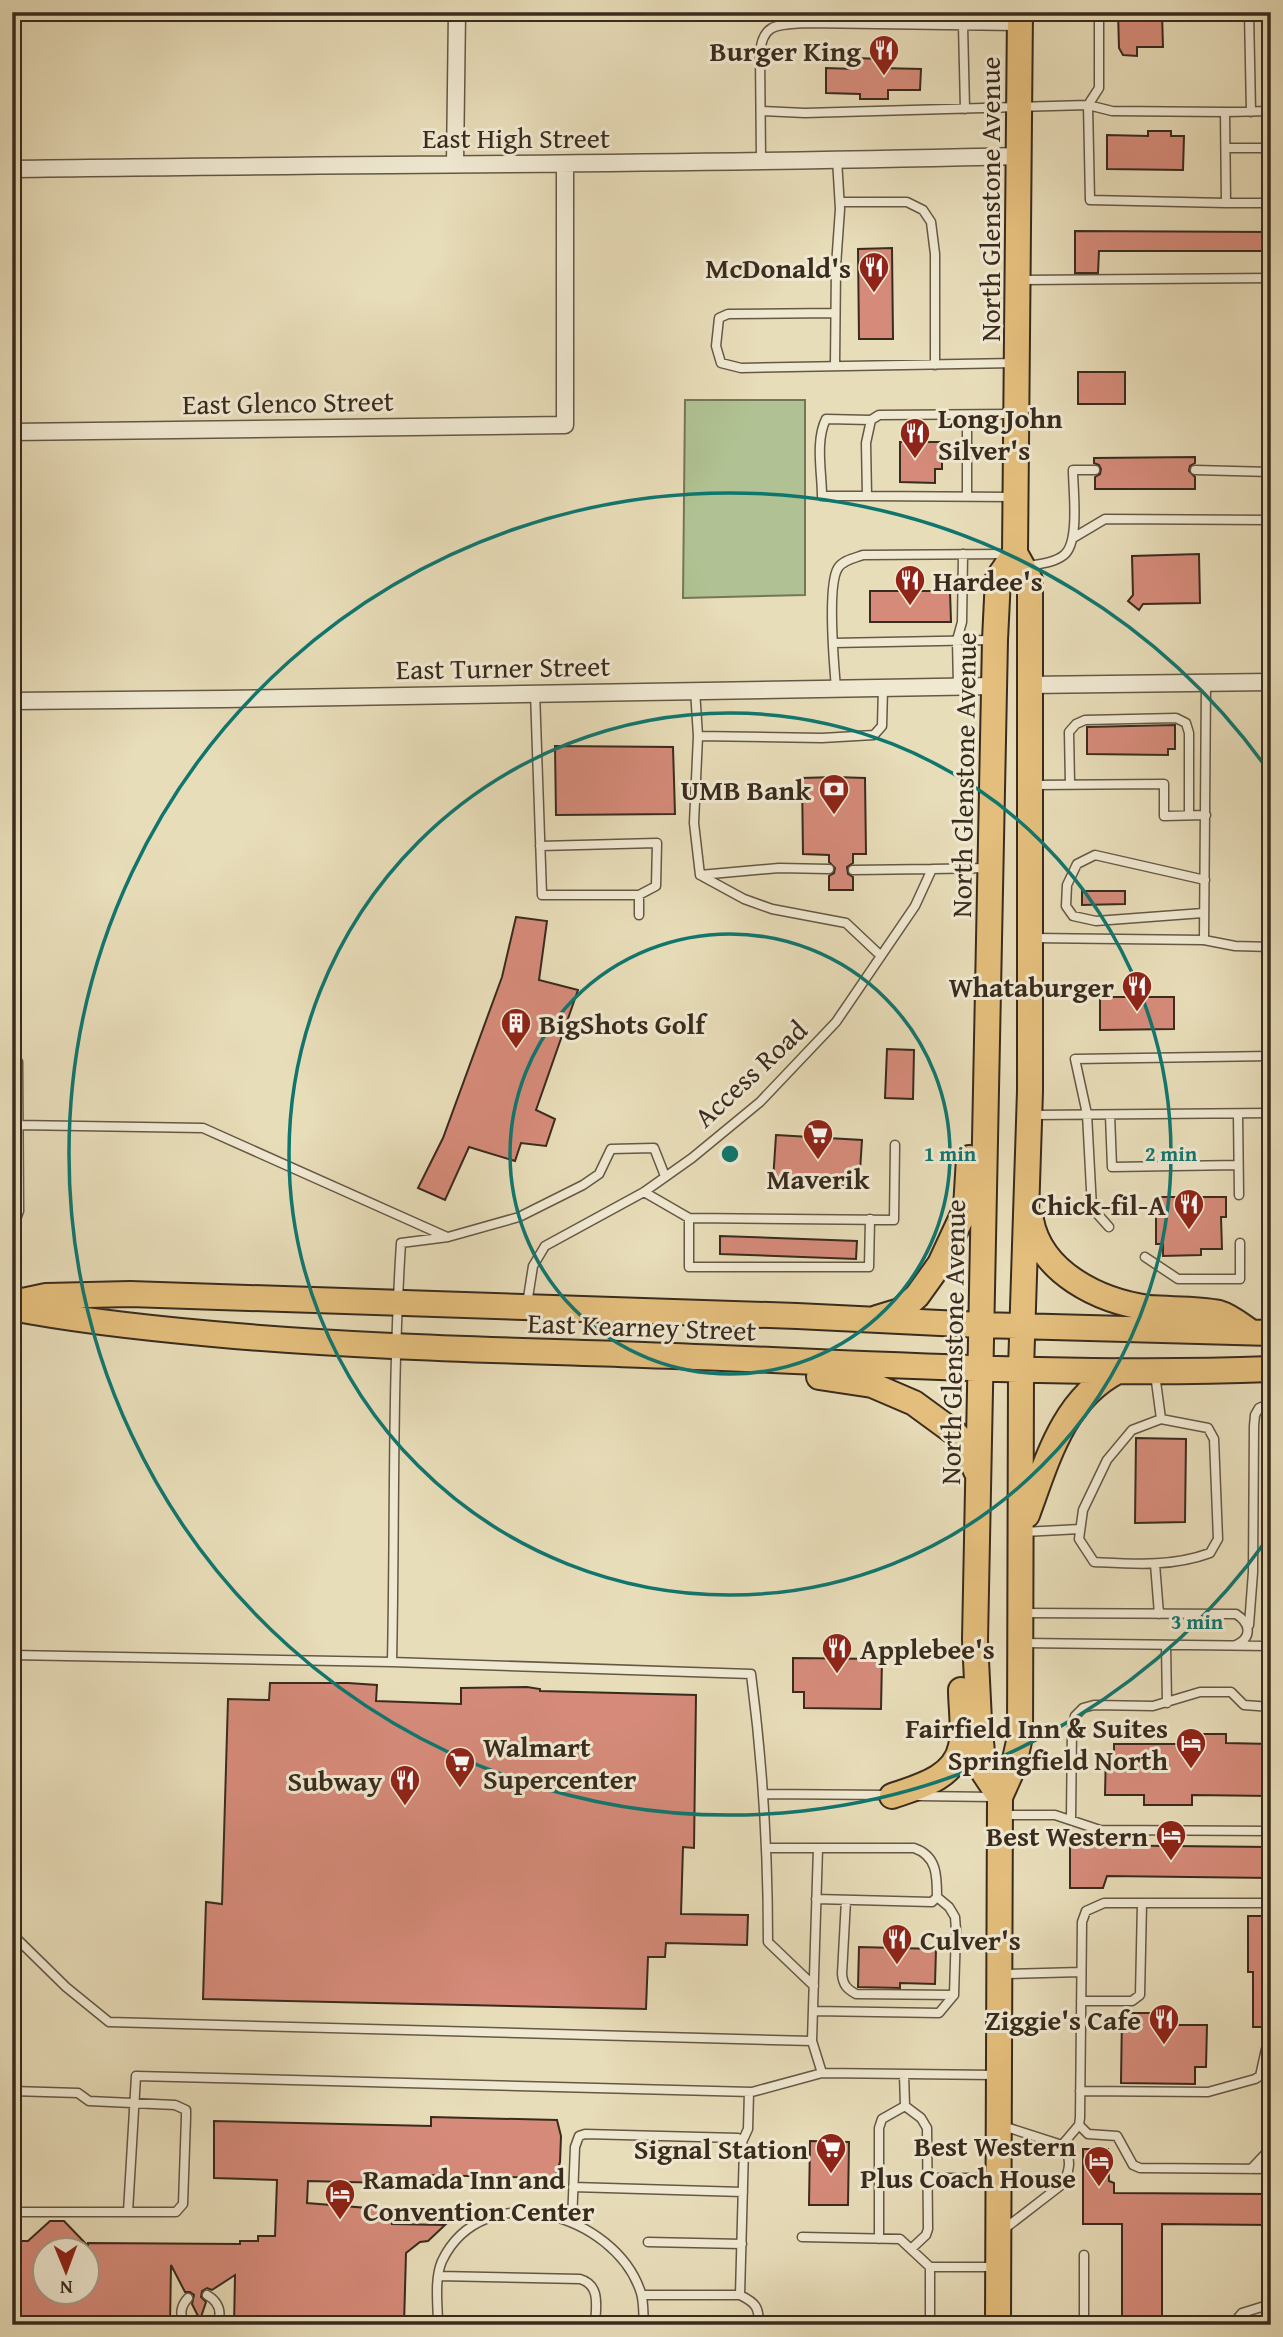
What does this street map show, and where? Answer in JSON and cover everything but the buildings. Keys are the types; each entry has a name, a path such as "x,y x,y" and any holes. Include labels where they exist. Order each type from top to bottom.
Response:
{"main road":[{"name":"North Glenstone Avenue","path":"998,2325 1000,1806 1020,1737 1021,1369 1030,1115 1030,580 1019,560 1016,496 1020,19"},
{"path":"1019,560 998,578 1009,589 1013,601 1017,671 1029,685"},
{"name":"North Glenstone Avenue","path":"998,578 976,1590 979,1721 984,1773 1000,1806"},
{"path":"994,685 1004,693 1011,709 1013,808 1019,820 1029,829"},
{"path":"873,1320 900,1311 917,1296 940,1264 966,1209 972,989 991,908"},
{"path":"1027,1195 1034,1231 1041,1249 1055,1266 1077,1283 1131,1305 1221,1314 1262,1333"},
{"name":"East Kearney Street","path":"12,1306 46,1296 130,1294 1262,1333"},
{"name":"East Kearney Street","path":"12,1306 62,1318 123,1326 396,1346 981,1369 1271,1369"},
{"path":"445,1348 580,1370 817,1377 872,1385 914,1403 955,1433 966,1445 979,1478"},
{"path":"1021,1532 1065,1423 1093,1386 1118,1371"},
{"path":"892,1796 934,1781 958,1756 962,1744 962,1661 976,1590"}],"street":[{"path":"455,163 457,12"},
{"name":"East High Street","path":"12,169 565,164 1020,156"},
{"name":"East Glenco Street","path":"12,432 565,425 565,164"},
{"path":"1029,685 1271,682"},
{"name":"East Turner Street","path":"12,701 994,685"}],"lane":[{"path":"1099,12 1099,89 1088,106 1090,200 1271,203"},
{"path":"1249,12 1251,111"},
{"path":"761,161 761,39 767,29 806,23 963,25 1020,19"},
{"path":"963,25 965,109"},
{"path":"761,111 805,113 1088,106 1112,111 1271,111"},
{"path":"1225,112 1226,203"},
{"path":"1226,148 1271,148"},
{"path":"835,365 840,202 837,159"},
{"path":"840,202 907,202 923,210 931,222 934,254 934,365"},
{"path":"1019,280 1271,278"},
{"path":"835,313 728,314 719,318 716,346 721,363 741,368 1018,363"},
{"path":"1016,496 822,496 821,451 826,419 871,420 880,415 1017,414"},
{"path":"967,415 967,496"},
{"path":"867,496 866,443 871,420"},
{"path":"836,689 832,606 837,569 844,562 863,555 963,554 1045,564 1065,554 1073,538 1073,470 1094,470"},
{"path":"1195,470 1271,472"},
{"path":"1073,538 1105,519 1271,520"},
{"path":"958,687 957,640 962,622 963,554"},
{"path":"833,643 995,640"},
{"path":"1204,940 1206,683"},
{"path":"698,736 822,738 874,735 883,726 883,688"},
{"path":"695,690 698,736 694,823 700,875"},
{"path":"535,692 541,895 639,895 656,887 657,843 540,846"},
{"path":"1070,785 1069,732 1076,724 1085,720 1176,718 1186,723 1189,733 1189,815"},
{"path":"1029,786 1164,784 1164,816 1206,815"},
{"path":"1203,913 1096,921 1073,916 1066,906 1067,886 1077,864 1095,855 1205,880"},
{"path":"700,875 779,868 829,869"},
{"path":"853,870 992,868"},
{"name":"Access Road","path":"527,1307 533,1266 545,1246 645,1192 692,1158 760,1102 836,1022 915,906 932,869"},
{"path":"700,875 744,899 772,909 846,923 881,956"},
{"path":"639,895 639,915"},
{"path":"1031,938 1204,940 1235,946 1271,947"},
{"path":"1109,1227 1092,1208 1087,1114 1075,1059 1271,1056"},
{"path":"12,1063 18,1062 19,1211 12,1231"},
{"path":"1030,1115 1271,1113"},
{"path":"1238,1114 1239,1195"},
{"path":"1110,1115 1112,1167 1238,1165"},
{"path":"18,1125 203,1128 447,1237"},
{"path":"645,1192 689,1218 894,1220 895,1145"},
{"path":"392,1662 396,1346 401,1243 447,1237 519,1217 583,1185 599,1174 611,1149 654,1148 666,1176"},
{"path":"689,1218 689,1266 703,1267 869,1267 870,1219"},
{"path":"1271,1235 1268,1246 1271,1309"},
{"path":"1145,1257 1178,1279 1240,1279 1240,1243"},
{"path":"1155,1371 1161,1419"},
{"path":"1236,1645 1248,1635 1252,1592 1254,1426 1259,1408 1271,1403"},
{"path":"1161,1419 1208,1428 1214,1439 1218,1539 1210,1553 1194,1559 1155,1564 1094,1562 1079,1538 1083,1510 1107,1460 1132,1430 1161,1419"},
{"path":"1021,1532 1080,1529"},
{"path":"1155,1564 1159,1614"},
{"path":"1021,1614 1236,1614 1248,1625 1248,1635"},
{"path":"1020,1643 1271,1646"},
{"path":"1166,1645 1167,1703"},
{"path":"12,1655 392,1662 751,1674 762,1753 768,1848 768,1942 814,1986"},
{"path":"1071,1819 1072,1728 1075,1717 1083,1708 1094,1705 1153,1706 1200,1692 1230,1692 1244,1705 1271,1707"},
{"path":"764,1794 892,1796 1000,1806 1055,1815 1100,1830 1271,1831"},
{"path":"768,1848 914,1848 925,1852 937,1871 937,1897 932,1902 816,1899"},
{"path":"818,1848 812,2041 822,2073"},
{"path":"813,2011 939,2013 954,1995 955,1917 950,1907 937,1897"},
{"path":"846,1900 842,1974 843,1983 848,1990 856,1994 954,1995"},
{"path":"1062,2145 1079,2125 1082,1922 1086,1911 1104,1903 1271,1903"},
{"path":"1081,2001 1132,2001 1140,1995 1142,1903"},
{"path":"12,1934 66,1987 108,2022 812,2041"},
{"path":"999,1974 1081,1972"},
{"path":"1080,2091 1208,2092 1260,2076 1266,2049 1271,2047"},
{"path":"128,2212 136,2077 749,2092 822,2073 998,2075"},
{"path":"904,2074 905,2106"},
{"path":"12,2091 78,2093 89,2101 176,2105 186,2110 183,2204 176,2212 12,2212"},
{"path":"740,2295 742,2142 748,2129 749,2092"},
{"path":"905,2106 921,2118 927,2128 929,2229 911,2249"},
{"path":"878,2239 879,2128 882,2119 905,2106"},
{"path":"998,2125 1062,2145 1069,2159 1067,2178 1060,2186 998,2234"},
{"path":"1079,2125 1088,2134 1117,2136 1133,2165 1140,2168 1271,2169"},
{"path":"572,2222 576,2140 585,2134 738,2138 742,2142"},
{"path":"1251,2169 1271,2148"},
{"path":"928,2178 998,2178"},
{"path":"573,2187 743,2192"},
{"path":"438,2325 439,2276 442,2262 460,2236 493,2216 527,2213 548,2215 572,2222 615,2251 631,2273 642,2295 643,2325"},
{"path":"803,2237 900,2239 930,2267 998,2267"},
{"path":"648,2242 741,2244"},
{"path":"1084,2255 1084,2325"},
{"path":"930,2267 930,2325"},
{"path":"439,2276 588,2281 594,2287 596,2297 595,2325"},
{"path":"207,2295 213,2298 219,2308 216,2325"},
{"path":"642,2295 740,2295 758,2307 759,2325"},
{"path":"184,2325 181,2314 188,2298"},
{"path":"1232,2325 1242,2313 1271,2304"}],"green space":[{"path":"685,400 805,400 805,595 683,598"}],"place":[{"name":"Burger King","path":"884,77"},
{"name":"McDonald's","path":"874,294"},
{"name":"Long John Silver's","path":"915,460"},
{"name":"Hardee's","path":"910,607"},
{"name":"UMB Bank","path":"834,816"},
{"name":"Whataburger","path":"1137,1013"},
{"name":"BigShots Golf","path":"516,1050"},
{"name":"Maverik","path":"818,1161"},
{"name":"Chick-fil-A","path":"1189,1231"},
{"name":"Applebee's","path":"837,1675"},
{"name":"Fairfield Inn & Suites Springfield North","path":"1191,1770"},
{"name":"Walmart Supercenter","path":"460,1789"},
{"name":"Subway","path":"405,1807"},
{"name":"Best Western","path":"1171,1862"},
{"name":"Culver's","path":"897,1966"},
{"name":"Ziggie's Cafe","path":"1164,2046"},
{"name":"Signal Station","path":"831,2175"},
{"name":"Best Western Plus Coach House","path":"1099,2188"},
{"name":"Ramada Inn and Convention Center","path":"340,2221"}]}
